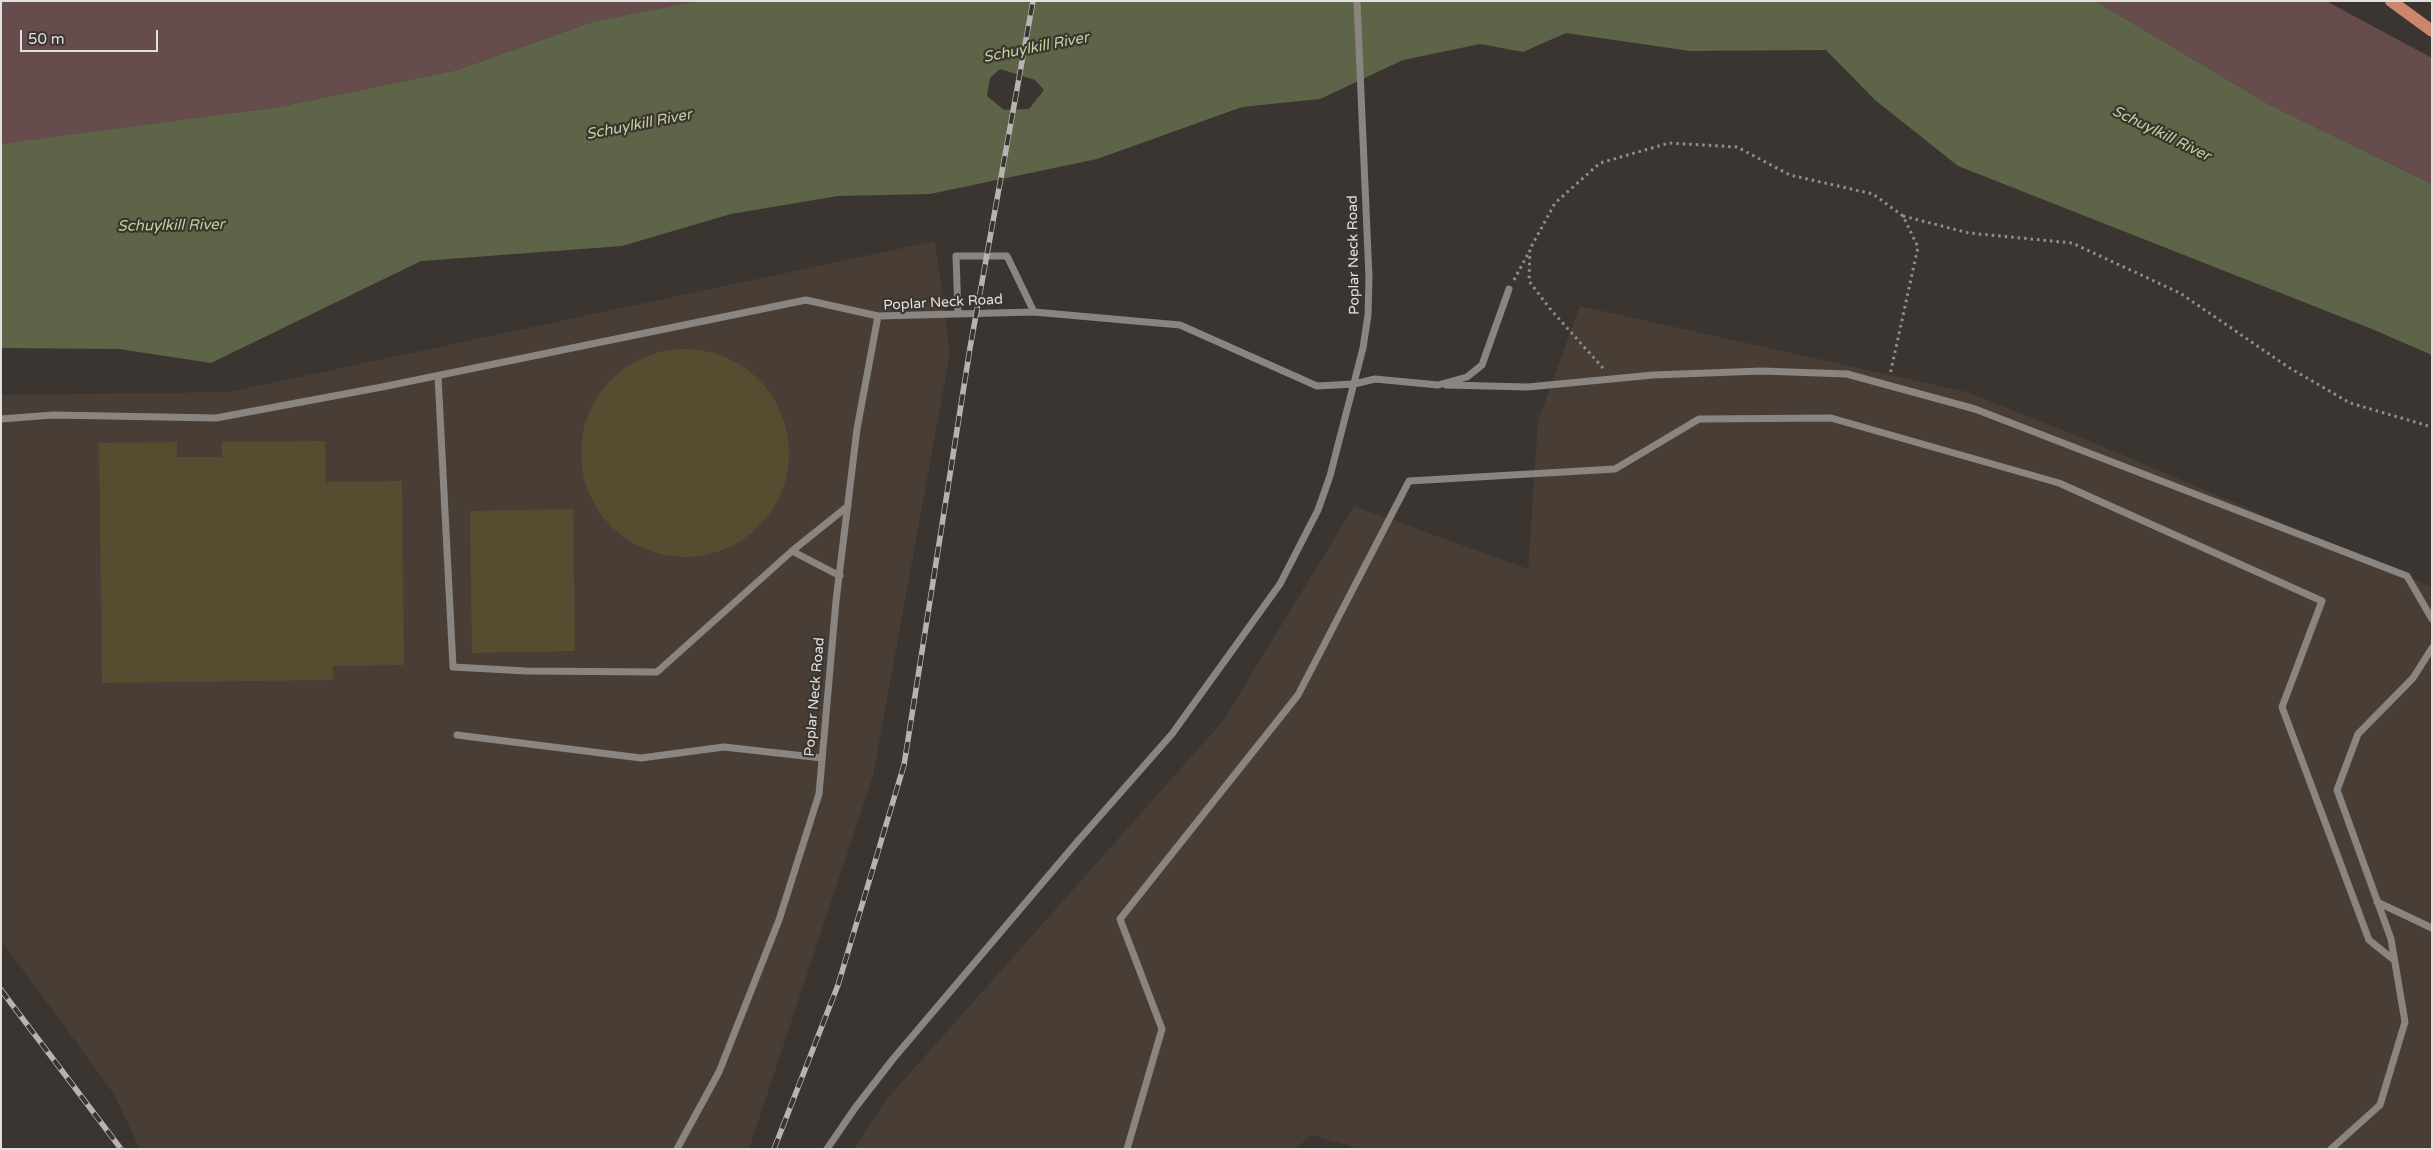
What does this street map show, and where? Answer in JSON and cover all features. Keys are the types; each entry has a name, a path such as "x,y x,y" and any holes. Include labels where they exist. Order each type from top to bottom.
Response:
{"main road":[{"path":"2391,1 2432,31"}],"lane":[{"name":"Poplar Neck Road","path":"677,1149 719,1072 779,920 819,794 840,576 857,429 878,316 1034,312 1180,325 1318,386 1354,384 1364,348 1368,315 1369,278 1357,1"},
{"path":"958,314 956,256 1007,256 1034,312"},
{"path":"1438,385 1467,377 1482,365 1509,289"},
{"path":"1,419 53,415 216,418 438,376 806,300 878,316"},
{"path":"828,1149 855,1108 893,1059 1077,842 1172,734 1262,611 1297,555 1318,510 1330,476 1354,384 1375,379 1438,385 1528,387 1653,375 1762,371 1847,374 1975,409 2407,576 2432,619"},
{"path":"438,376 453,667 526,671 657,672 792,551 848,506"},
{"path":"1127,1149 1162,1029 1120,919 1298,695 1409,481 1615,469 1699,419 1831,418 2059,483 2322,601 2282,707 2369,940 2394,960"},
{"path":"792,551 840,576"},
{"path":"2331,1149 2380,1105 2405,1022 2390,939 2337,790 2358,734 2413,678 2432,648"},
{"path":"457,736 641,758 724,747 822,758"},
{"path":"2377,902 2432,928"}],"path":[{"path":"1509,289 1555,203 1600,163 1668,144 1737,147 1790,175 1873,194 1903,216 1969,233 2072,243 2180,293 2288,367 2350,403 2432,427"},
{"path":"1888,384 1918,247 1903,216"},
{"path":"1530,249 1529,281 1587,352 1614,379"}],"shaded area":[{"path":"1,1 697,1 592,22 457,70 278,107 1,144"},
{"path":"2095,1 2326,1 2432,58 2432,184 2270,105"},
{"path":"935,241 950,353 873,776 749,1149 140,1149 114,1094 1,940 1,395 229,392"},
{"path":"1580,306 1967,392 2083,438 2432,587 2432,1149 1360,1149 1311,1135 1296,1149 854,1149 886,1100 1223,721 1354,506 1528,569 1538,421"}],"water":[{"name":"Schuylkill River","path":"697,1 2095,1 2270,105 2432,184 2432,355 2372,329 1958,166 1875,100 1826,50 1690,51 1566,33 1523,52 1480,44 1403,60 1320,99 1242,107 1097,159 930,194 838,196 731,214 622,246 421,261 211,363 119,349 1,348 1,144 278,107 457,70 592,22","holes":["1000,69 1035,80 1044,90 1029,109 1004,110 987,96 990,78"]}],"building":[{"path":"685,349 705,351 725,357 751,373 765,387 781,413 787,433 789,453 787,473 781,493 765,519 751,533 725,549 705,555 685,557 665,555 645,549 619,533 605,519 589,493 583,473 581,453 583,433 589,413 605,387 619,373 645,357 665,351"},
{"path":"325,441 326,482 402,481 404,665 333,666 333,680 102,683 99,443 177,442 177,457 222,457 222,442"},
{"path":"573,509 575,651 472,653 470,511"}],"railway":[{"path":"774,1149 838,985 904,765 970,348 1033,1"},
{"path":"1,990 121,1149"}]}
